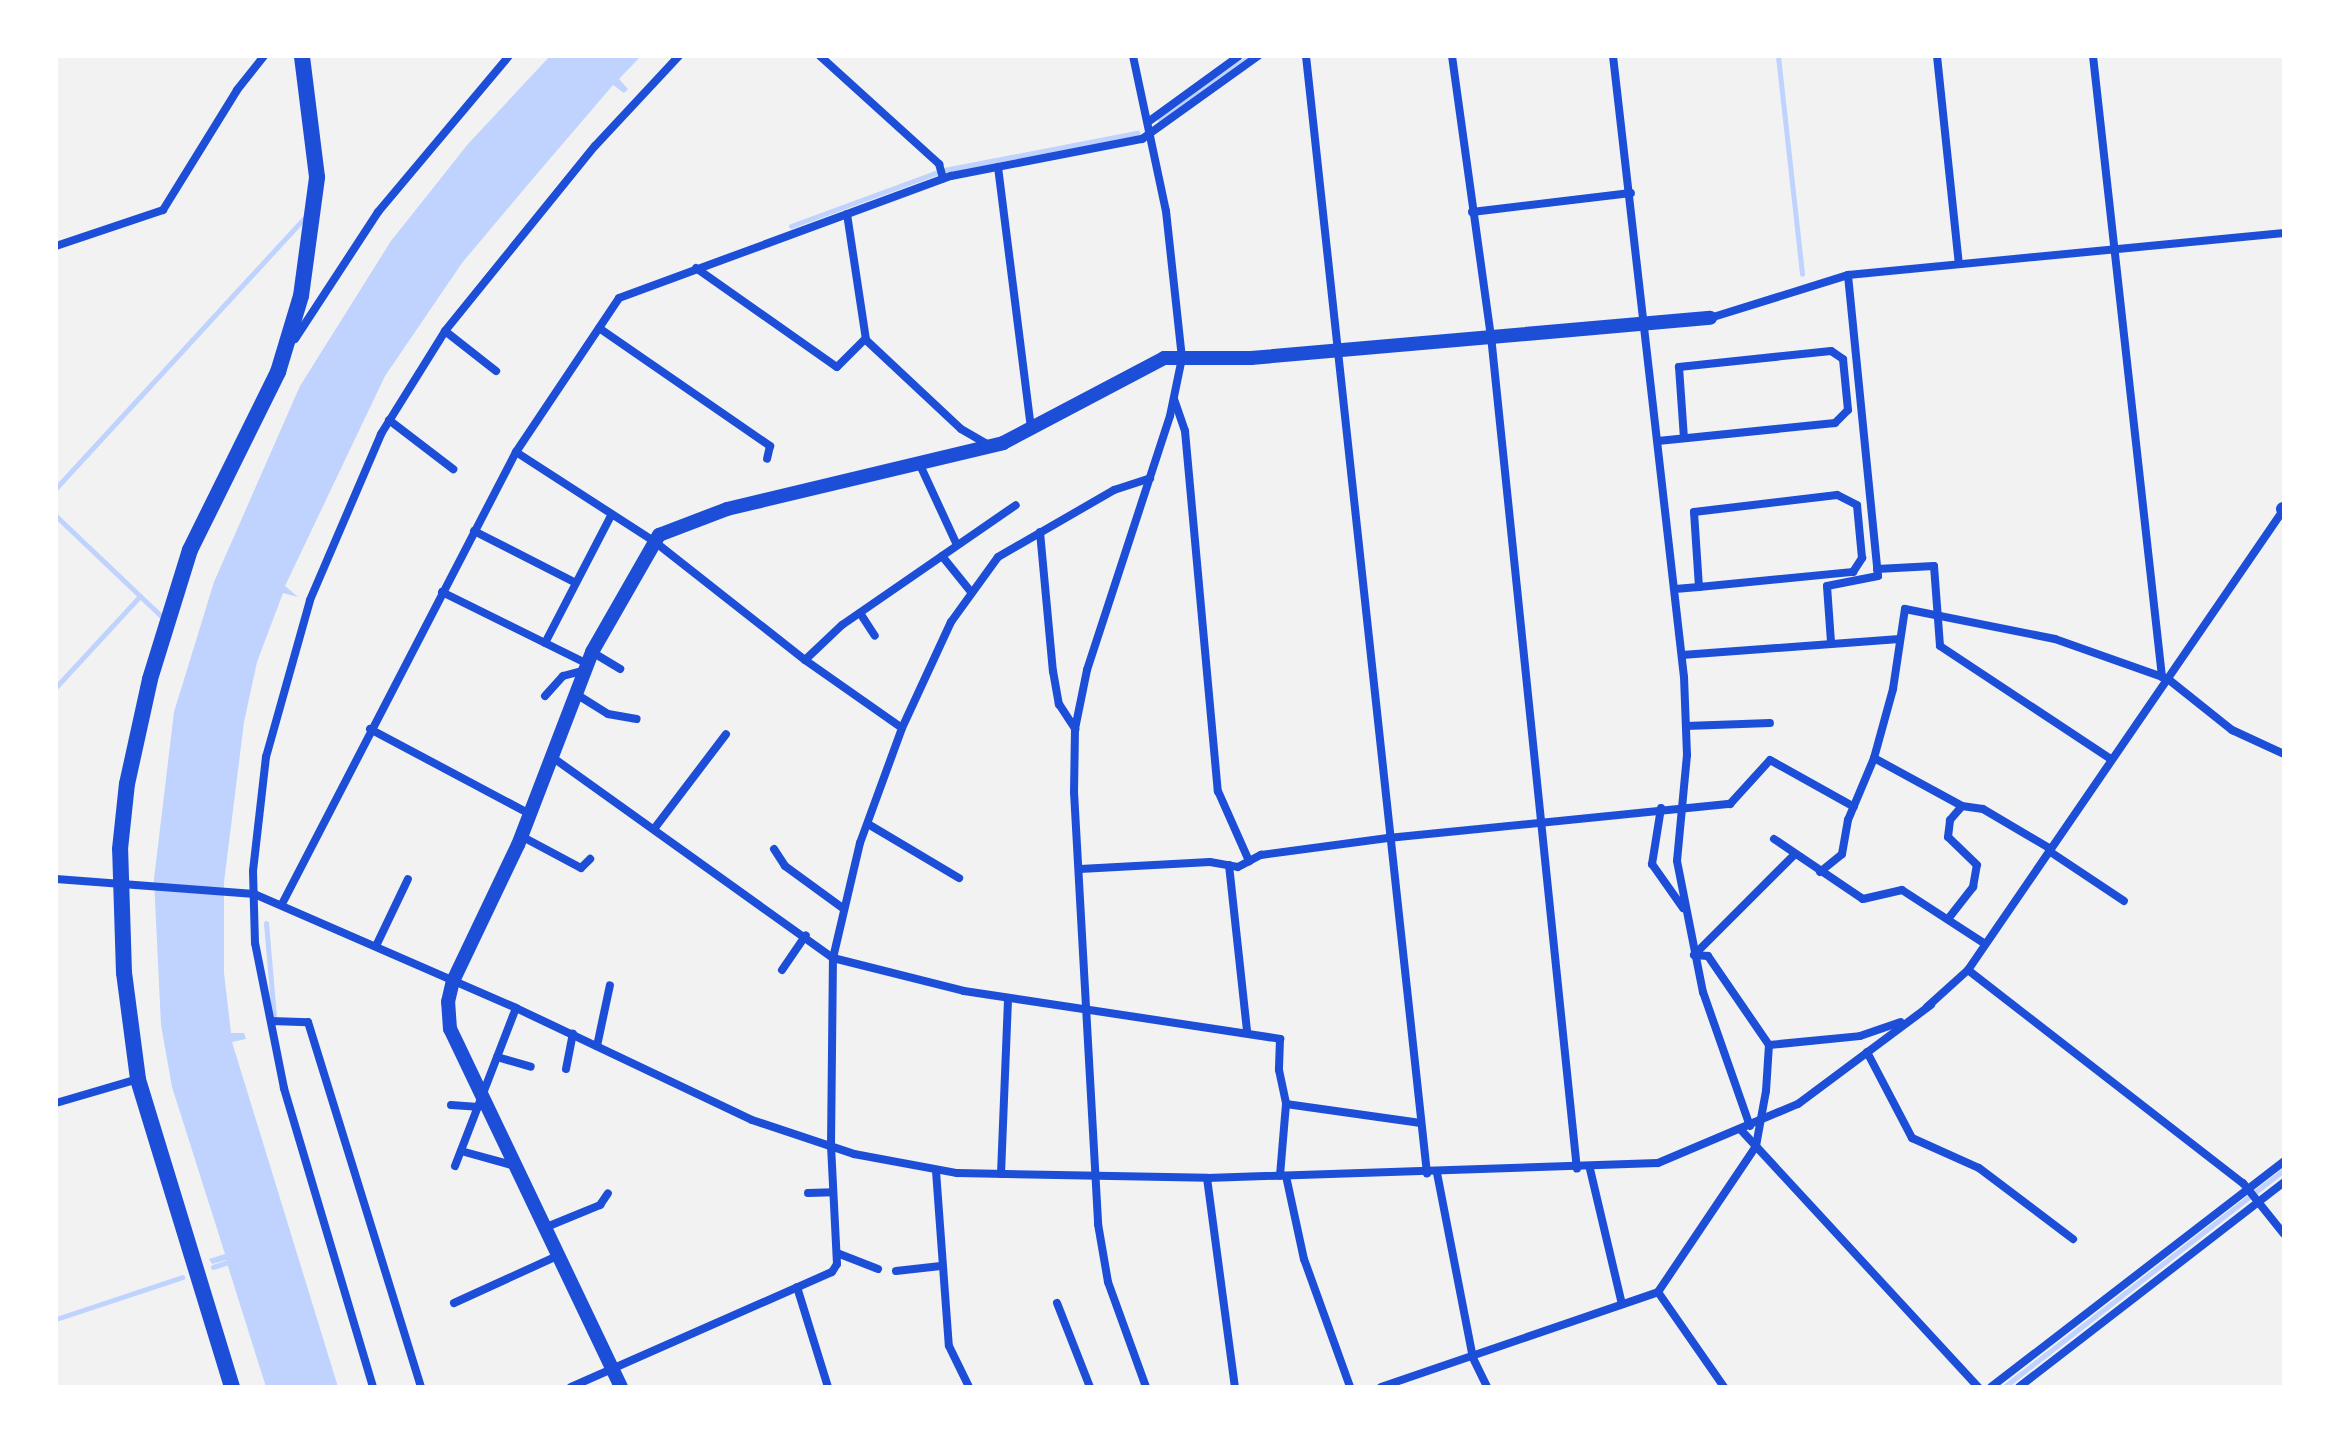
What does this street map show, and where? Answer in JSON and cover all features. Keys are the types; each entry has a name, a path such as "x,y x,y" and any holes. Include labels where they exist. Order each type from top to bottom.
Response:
{"main road":[{"path":"232,1387 138,1079 124,973 127,784 150,679 190,550 278,372 301,296 317,177 302,56"}],"street":[{"path":"56,246 163,210 237,90 264,56"},
{"path":"278,372 302,325 378,212 509,56"},
{"path":"373,1387 284,1088 255,943 254,894 266,757 310,600 389,420 445,331 595,146 679,56"},
{"path":"820,56 939,164 943,178"},
{"path":"1133,56 1166,211 1182,358 1150,478 1087,670 1075,729 1083,1009 1093,1173 1108,1282 1146,1387"},
{"path":"1148,122 1239,56"},
{"path":"282,904 516,452 619,298 943,178 1142,139 1258,56"},
{"path":"1306,56 1421,1123 1473,1358 1487,1387"},
{"path":"1452,56 1491,336 1577,1169"},
{"path":"1613,56 1682,655 1686,726 1677,861 1694,955 1746,1128 1756,1146 1978,1387"},
{"path":"1937,56 1959,264"},
{"path":"2093,56 2165,678"},
{"path":"998,167 1031,430"},
{"path":"1472,212 1631,193"},
{"path":"847,214 865,339 961,429 991,447"},
{"path":"621,1387 480,1102 450,1029 453,981 521,836 589,662 655,542 679,523 991,447 1031,430 1138,369 1164,358 1336,351 1710,318 1848,275 2284,233"},
{"path":"696,268 837,367 865,339"},
{"path":"1831,642 1827,586 1868,582 1878,576 1848,275"},
{"path":"599,328 770,446 767,459"},
{"path":"445,331 496,371"},
{"path":"1658,441 1835,423 1848,410 1843,359 1831,351 1679,367 1684,438"},
{"path":"1174,397 1185,431 1218,791 1249,861"},
{"path":"389,420 453,469"},
{"path":"516,452 655,542 805,660 902,728"},
{"path":"920,465 957,545"},
{"path":"571,1387 832,1272 837,1253 831,1146 833,958 868,824 902,728 951,622 971,592 1010,546 1114,490 1150,478"},
{"path":"1675,589 1699,587 1853,572 1862,558 1857,505 1837,495 1694,512 1699,587"},
{"path":"805,660 860,613 1016,505"},
{"path":"56,879 254,894 516,1008 752,1120 831,1146 936,1171 1207,1178 1590,1169 1675,1159 1798,1104 1931,1005 1968,970 2165,678 2284,510"},
{"path":"545,643 612,514"},
{"path":"474,531 576,583"},
{"path":"1040,532 1053,671 1059,704 1075,729"},
{"path":"942,556 971,592"},
{"path":"1877,569 1934,566 1941,615 1940,646 2111,759"},
{"path":"442,592 545,643 589,662 620,669"},
{"path":"1820,872 1842,854 1854,807 1874,758 1905,609 2055,639 2165,678 2232,730 2284,754"},
{"path":"860,613 875,636"},
{"path":"1682,655 1899,639"},
{"path":"545,696 563,676 589,662"},
{"path":"576,694 608,714 637,719"},
{"path":"1686,726 1770,723"},
{"path":"370,729 530,814"},
{"path":"654,829 726,734"},
{"path":"552,757 806,935 833,958 1008,998 1280,1039 1279,1070 1286,1104 1283,1176 1304,1259 1350,1387"},
{"path":"1874,758 1962,806 1983,809 2124,901"},
{"path":"1080,869 1229,865 1261,855 1388,838 1661,808 1730,804 1770,760 1854,807"},
{"path":"1948,919 1973,887 1977,865 1948,837 1950,820 1962,806"},
{"path":"1661,808 1652,864 1686,912"},
{"path":"868,824 959,878"},
{"path":"521,836 581,868 590,859"},
{"path":"1774,839 1863,899 1902,890 1985,944"},
{"path":"774,849 785,866 844,909"},
{"path":"1694,955 1794,855"},
{"path":"1229,865 1247,1032"},
{"path":"376,946 408,879"},
{"path":"782,970 806,935"},
{"path":"1381,1387 1473,1358 1658,1292 1756,1146 1762,1120 1769,1045 1708,956 1694,955"},
{"path":"1968,970 2248,1190 2284,1234"},
{"path":"597,1046 610,985"},
{"path":"1001,1174 1008,998"},
{"path":"1769,1045 1860,1036 1895,1025 1931,1005"},
{"path":"455,1166 516,1008"},
{"path":"271,1021 308,1022 421,1387"},
{"path":"566,1069 573,1034"},
{"path":"1867,1052 1912,1138 1979,1168 2073,1239"},
{"path":"497,1057 531,1067"},
{"path":"56,1103 138,1079"},
{"path":"451,1105 480,1102"},
{"path":"1286,1104 1421,1123"},
{"path":"461,1151 512,1165"},
{"path":"1991,1387 2284,1161"},
{"path":"1590,1169 1622,1304"},
{"path":"936,1171 949,1346 969,1387"},
{"path":"1207,1178 1235,1387"},
{"path":"2019,1387 2284,1182"},
{"path":"808,1193 833,1192"},
{"path":"544,1228 600,1205 608,1193"},
{"path":"837,1253 878,1269"},
{"path":"454,1303 557,1256"},
{"path":"896,1271 941,1266"},
{"path":"797,1287 825,1386"},
{"path":"1658,1292 1724,1387"},
{"path":"1057,1303 1090,1387"}],"water":[{"path":"550,56 641,56 619,79 628,89 624,93 613,85 462,263 385,376 285,586 298,597 283,593 257,662 244,722 224,882 224,973 231,1033 244,1033 246,1039 232,1042 338,1387 266,1387 226,1260 212,1264 209,1259 225,1254 172,1087 161,1025 154,879 174,712 214,582 300,386 391,241 468,144"}],"waterway":[{"path":"1160,119 1250,56"},
{"path":"1778,56 1802,274"},
{"path":"944,170 1137,133"},
{"path":"791,226 938,172"},
{"path":"56,488 304,218"},
{"path":"56,516 160,615"},
{"path":"56,687 140,596"},
{"path":"266,923 274,1016"},
{"path":"2004,1387 2284,1170"},
{"path":"213,1267 231,1261"},
{"path":"56,1319 182,1277"}]}
